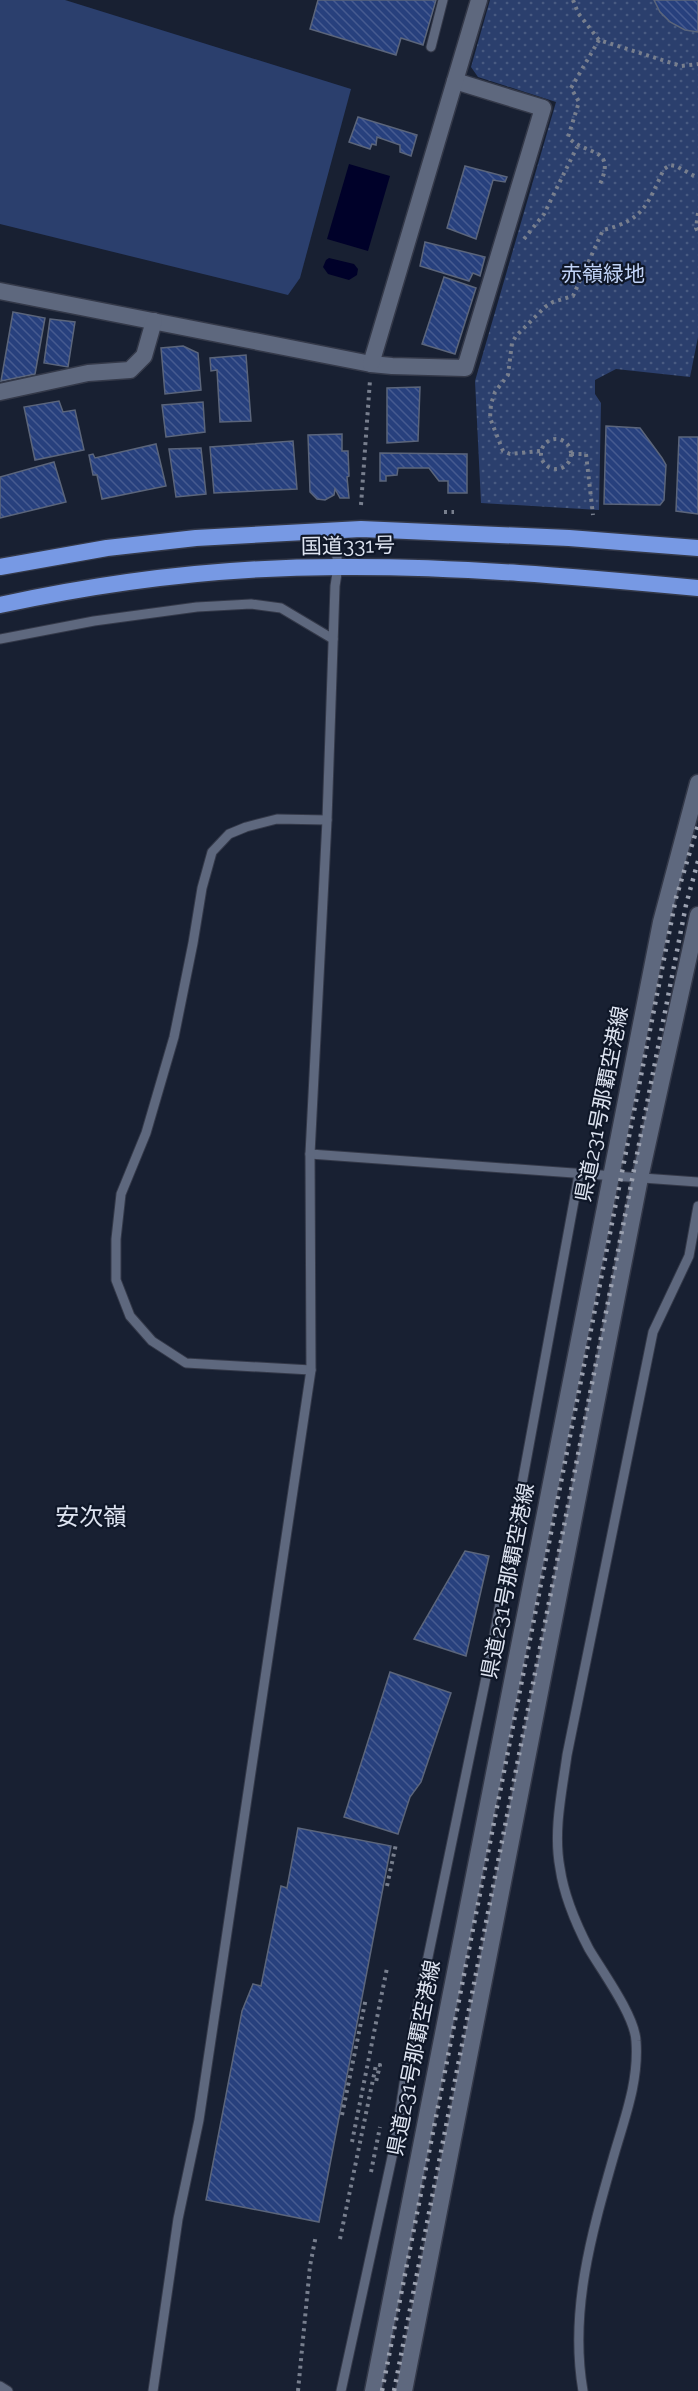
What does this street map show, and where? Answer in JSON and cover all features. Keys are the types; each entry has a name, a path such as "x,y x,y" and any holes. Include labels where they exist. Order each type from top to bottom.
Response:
{"highway":[{"name":"国道331号","path":"0,567 107,548 196,538 361,529 570,538 698,549"},
{"name":"国道331号","path":"0,605 110,586 212,573 338,567 434,568 698,588"}],"main road":[{"path":"371,364 478,0"},
{"path":"0,291 371,364 465,368 543,108 454,81"},
{"path":"0,392 88,373 130,370 144,357 154,321"},
{"name":"県道231号那覇空港線","path":"373,2391 661,922 698,783"},
{"path":"404,2391 640,1178 698,915"}],"lane":[{"path":"431,47 443,0"},
{"path":"153,2391 178,2218 199,2120 311,1370 310,1154 327,820 335,586 338,567 334,530"},
{"path":"0,639 106,619 197,607 251,604 280,608 333,639"},
{"path":"311,1370 186,1363 152,1341 130,1316 116,1280 116,1239 121,1194 146,1133 174,1037 193,943 201,888 212,852 230,834 246,827 277,819 327,820"},
{"path":"310,1154 698,1182"},
{"path":"340,2391 394,2148 411,2039 489,1663 579,1174"},
{"path":"583,2391 579,2367 580,2294 594,2224 637,2075 636,2037 622,2004 589,1948 570,1906 559,1867 558,1818 567,1755 653,1332 688,1256 698,1206"},
{"path":"0,2386 8,2391"}],"path":[{"path":"573,0 578,13 599,40 681,66 698,64"},
{"path":"599,40 571,88 579,102 568,137 577,147 590,149 601,156 606,164 600,184"},
{"path":"501,253 512,251 533,230 544,214 577,147"},
{"path":"540,451 542,461 554,469 568,464 571,454 568,444 560,439 550,440 540,451 510,454 503,451 490,418 495,392 508,375 512,343 516,336 545,307 573,296 603,230 639,216 664,169 670,165 676,166 698,178"},
{"path":"698,213 696,222 698,232"},
{"path":"361,505 371,364"},
{"path":"571,454 586,454 593,515"},
{"path":"387,1886 396,1844"},
{"path":"352,2142 387,1968"},
{"path":"342,2115 366,1998"},
{"path":"340,2240 376,2064 380,2065 376,2082"},
{"path":"298,2391 310,2266 316,2235"}],"green space":[{"path":"0,0 65,0 351,89 300,278 288,295 0,224"},
{"name":"赤嶺緑地","path":"490,0 698,0 698,337 690,377 616,369 595,380 595,394 601,403 599,510 481,503 475,381 556,102 478,77 471,67"}],"shaded area":[{"path":"349,164 390,176 368,251 327,239"},
{"path":"329,258 354,264 358,269 357,275 349,280 328,274 323,267"}],"building":[{"path":"318,0 436,0 423,45 401,38 396,55 310,29"},
{"path":"654,0 698,0 698,32 685,30 670,22 660,12"},
{"path":"358,117 417,135 411,156 400,152 400,145 377,137 376,145 372,144 370,149 349,142"},
{"path":"465,166 507,177 505,182 493,180 476,239 447,228"},
{"path":"425,242 485,257 480,276 473,273 469,281 420,266"},
{"path":"444,277 476,288 455,354 422,344"},
{"path":"13,312 45,318 35,374 1,381"},
{"path":"50,319 75,322 68,367 44,363"},
{"path":"183,346 198,353 201,390 165,394 161,348"},
{"path":"246,355 251,421 220,422 217,370 211,371 210,358"},
{"path":"420,387 418,441 387,443 387,388"},
{"path":"59,401 63,412 75,410 84,450 35,460 24,407"},
{"path":"203,402 205,432 166,437 162,405"},
{"path":"606,426 640,428 662,458 666,465 664,500 660,505 604,504"},
{"path":"342,434 342,451 348,451 349,498 340,498 335,489 334,495 325,500 317,499 310,492 308,435"},
{"path":"679,437 698,437 698,514 676,511"},
{"path":"293,441 297,489 214,493 210,447"},
{"path":"156,444 166,486 102,499 97,475 93,475 89,455 93,454 95,458"},
{"path":"201,448 206,494 176,497 169,449"},
{"path":"380,453 467,454 467,493 448,493 448,481 439,481 429,468 398,468 397,475 386,476 386,481 380,481"},
{"path":"54,462 66,502 0,518 0,477"},
{"path":"465,1551 489,1556 466,1656 414,1639"},
{"path":"390,1672 451,1693 421,1782 410,1797 398,1834 344,1817"},
{"path":"298,1828 391,1846 319,2222 206,2200 242,2011 253,1984 261,1986 281,1886 287,1888"}],"railway":[{"path":"382,2391 676,898 698,825"},
{"path":"394,2391 686,905 698,861"}],"district":[{"name":"安次嶺","path":"91,1517"}]}
